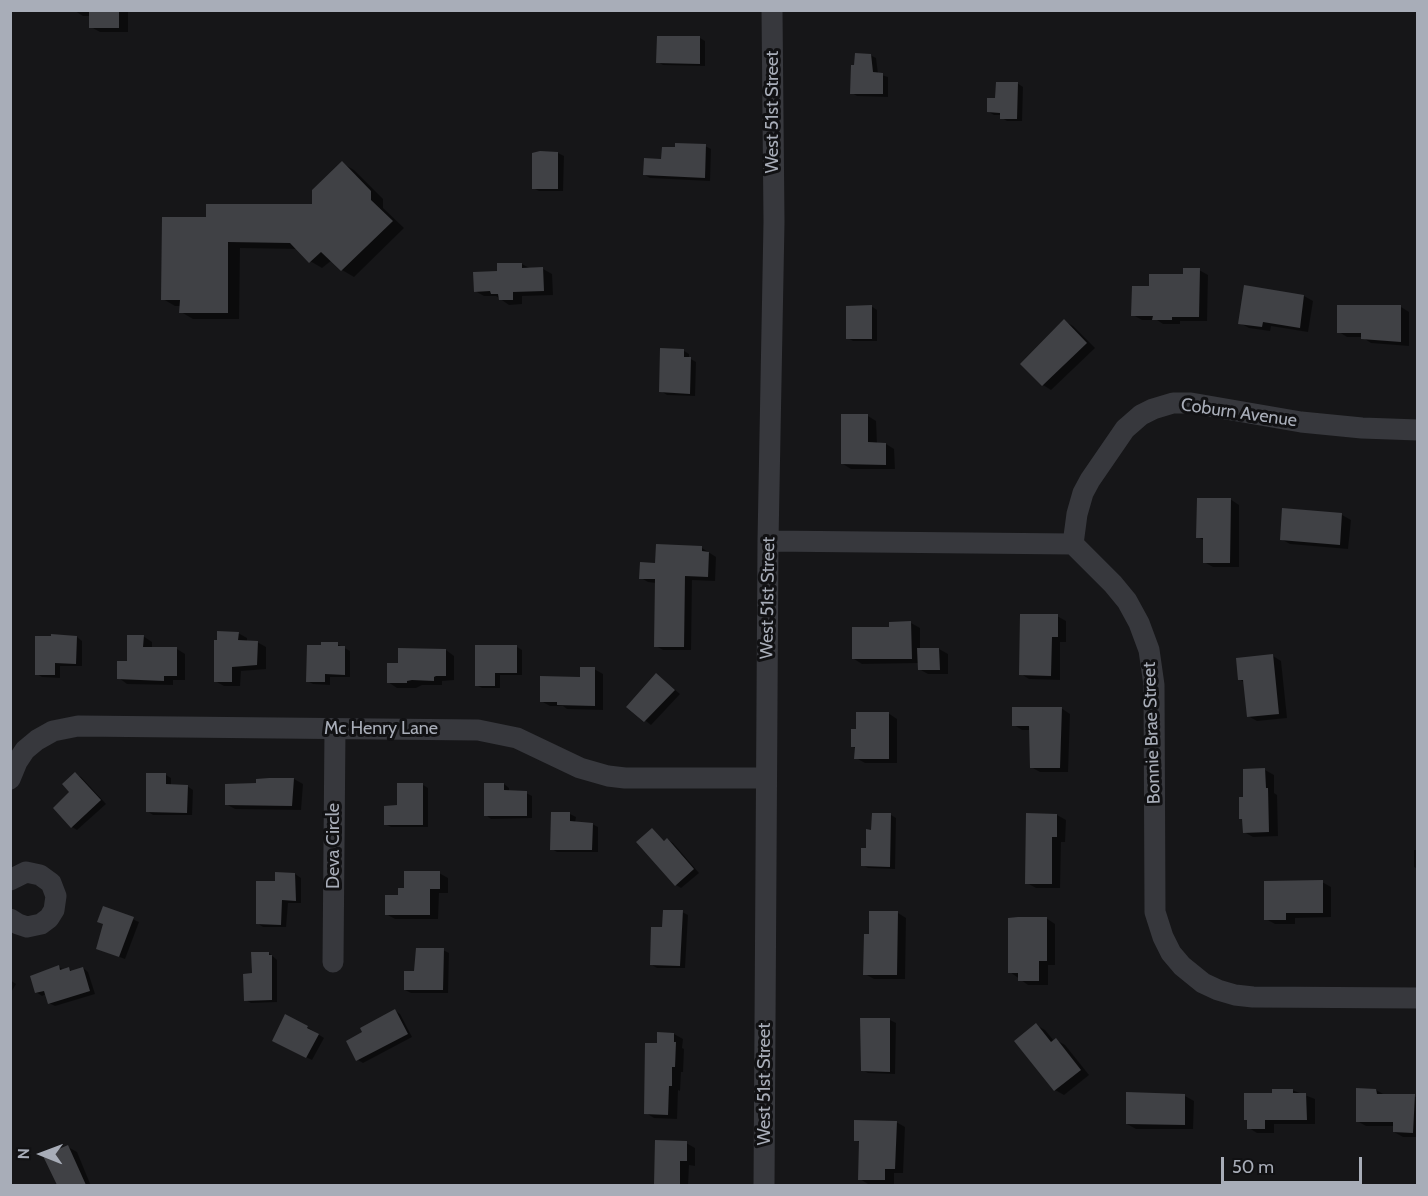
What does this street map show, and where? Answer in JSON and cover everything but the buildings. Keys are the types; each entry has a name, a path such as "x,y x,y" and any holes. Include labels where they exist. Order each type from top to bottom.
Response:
{"street":[{"name":"West 51st Street","path":"764,1185 768,541 774,222 772,10"},
{"name":"Coburn Avenue","path":"1073,544 1077,514 1083,493 1090,480 1125,429 1141,415 1153,409 1173,404 1191,403 1301,422 1362,428 1418,430"},
{"path":"768,541 1073,544"},
{"name":"Bonnie Brae Street","path":"1073,544 1113,584 1126,601 1144,635 1149,650 1154,685 1155,912 1163,937 1171,952 1182,966 1203,983 1235,995 1418,998"},
{"name":"Mc Henry Lane","path":"10,779 15,765 31,744 53,731 69,727 489,731 517,738 580,768 608,776 766,778"},
{"name":"Deva Circle","path":"333,962 335,729"},
{"path":"10,919 23,926 37,926 52,915 56,901 53,888 44,877 31,872 11,874"}]}
